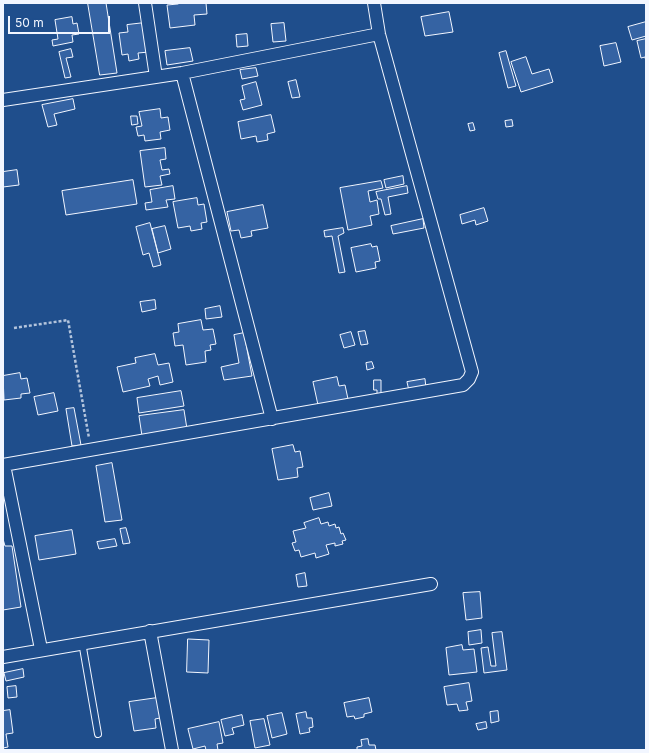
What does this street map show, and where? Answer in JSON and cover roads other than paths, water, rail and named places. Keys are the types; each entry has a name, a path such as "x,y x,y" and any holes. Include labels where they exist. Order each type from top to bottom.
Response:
{"street":[{"path":"145,3 156,77"},
{"path":"41,649 3,465 463,385 469,379 472,372 379,34 374,3"},
{"path":"3,100 182,73 379,34"},
{"path":"182,73 272,419"},
{"path":"3,657 82,642 431,584"},
{"path":"150,631 172,750"}],"lane":[{"path":"82,642 98,734"}]}
